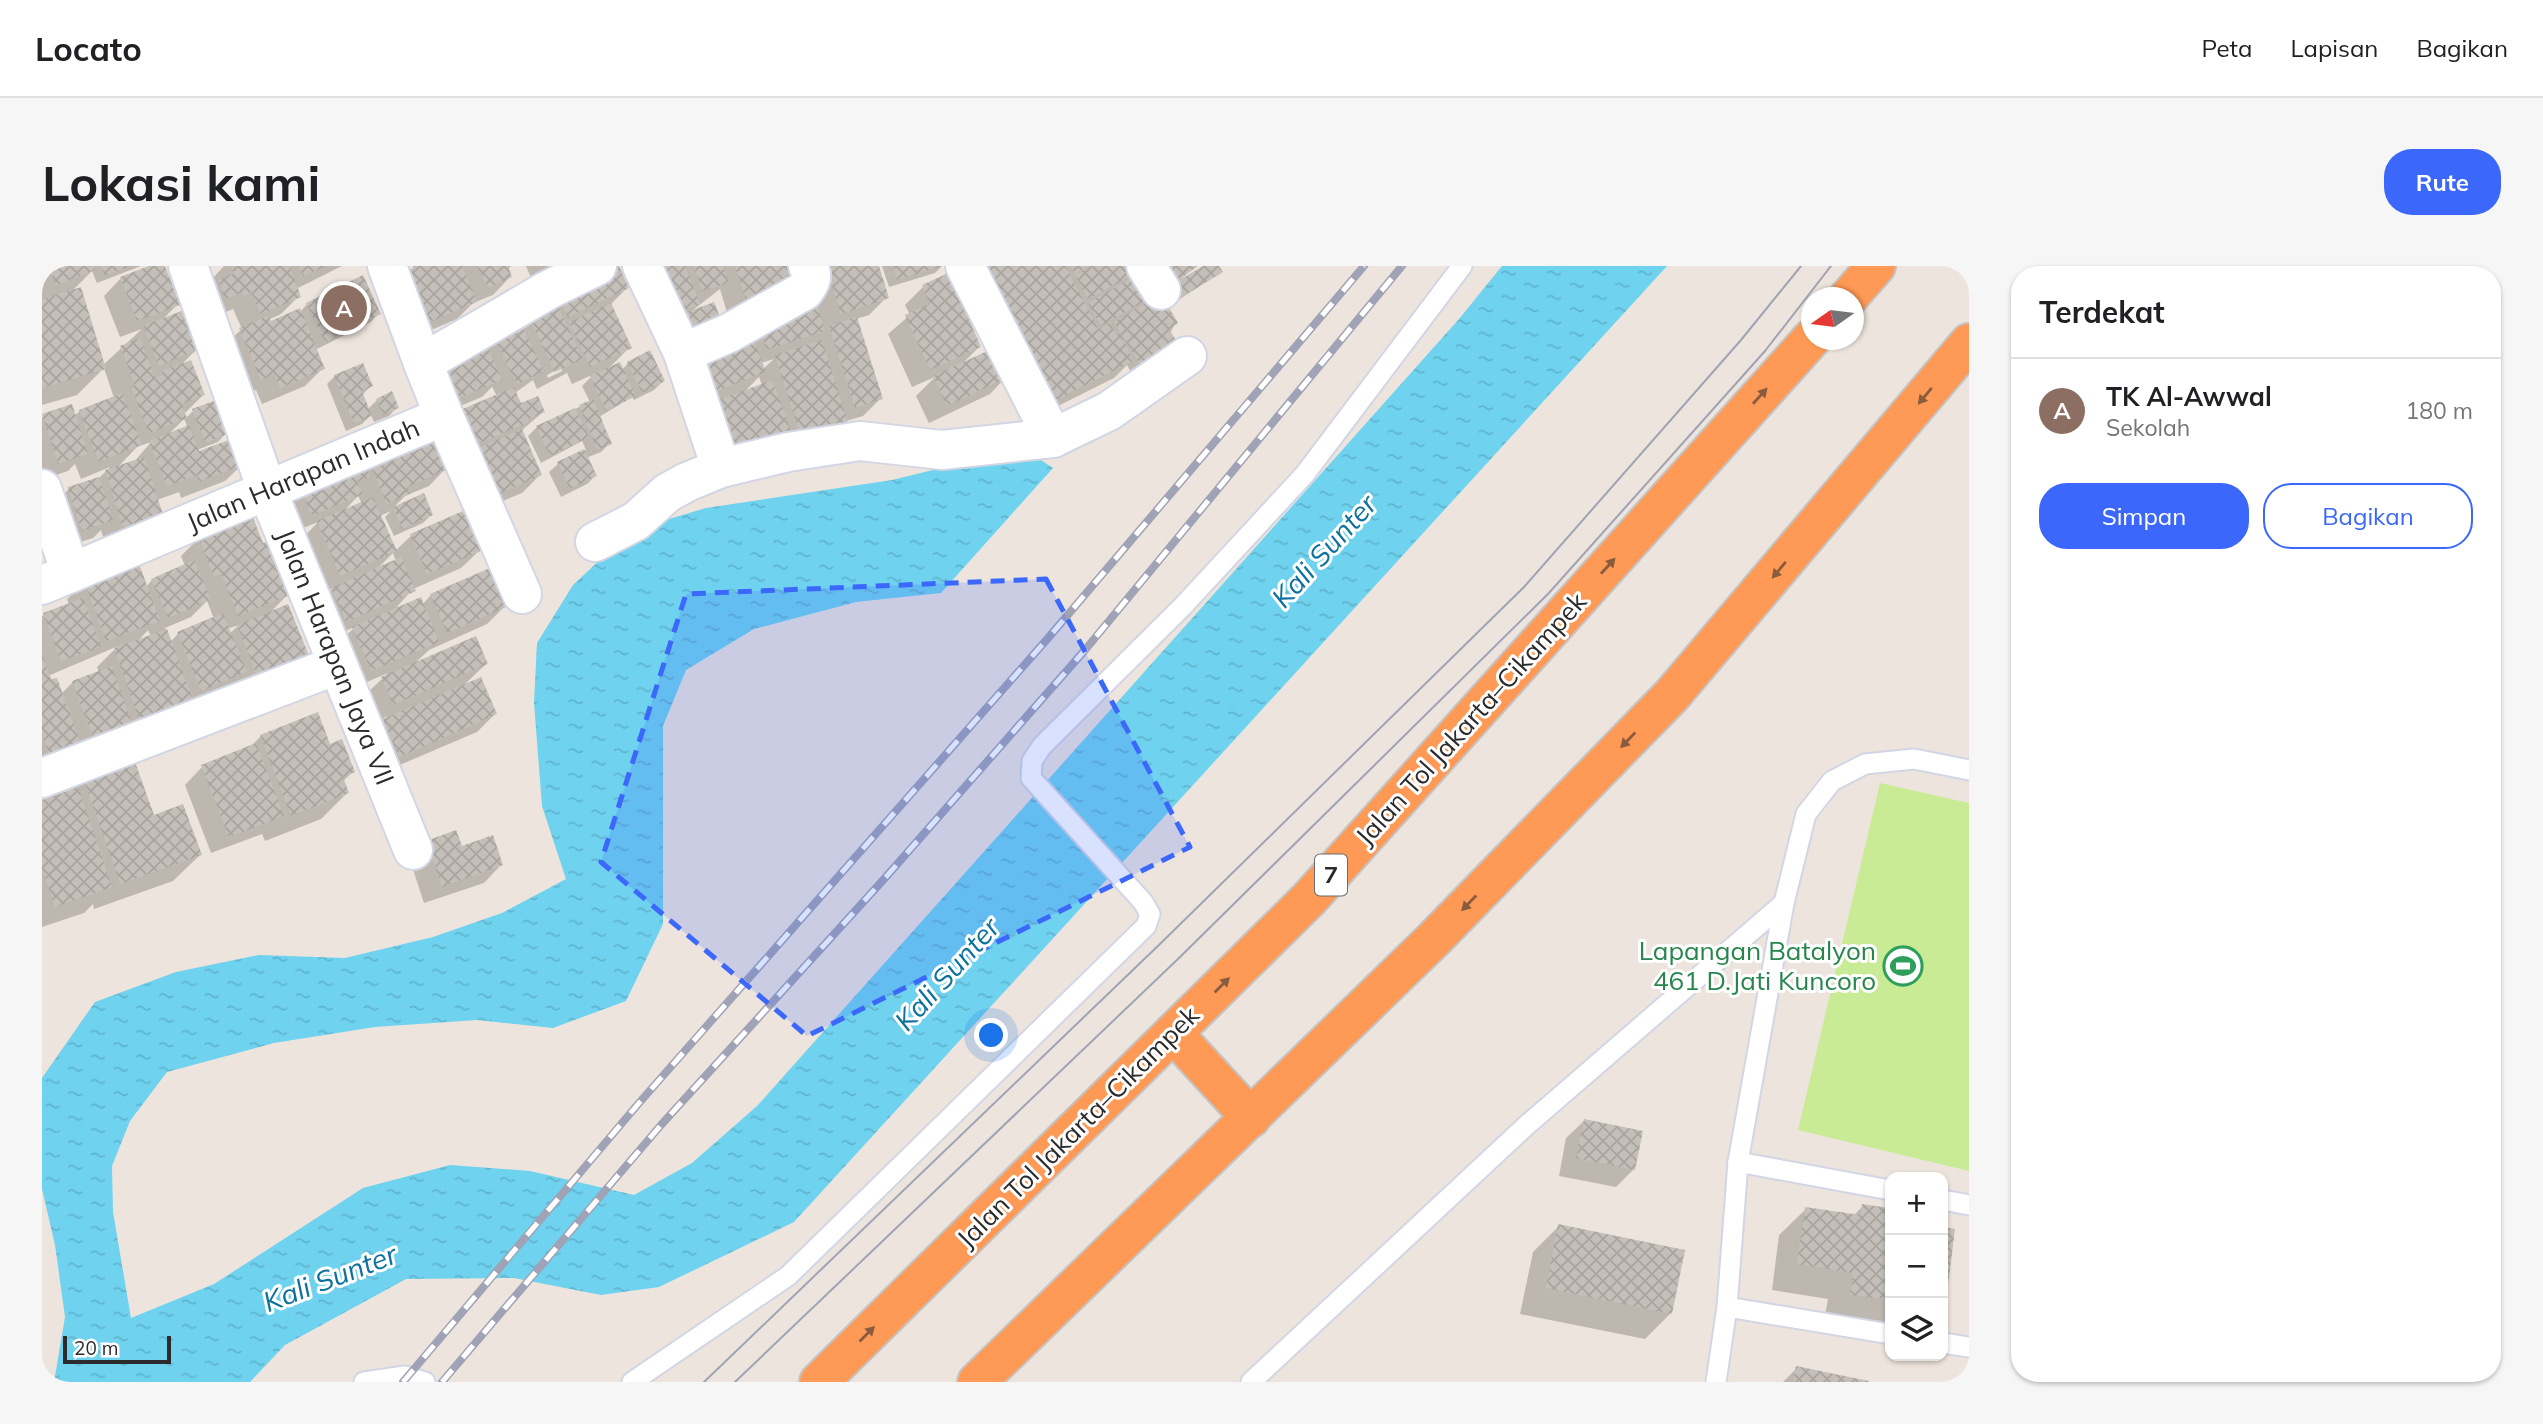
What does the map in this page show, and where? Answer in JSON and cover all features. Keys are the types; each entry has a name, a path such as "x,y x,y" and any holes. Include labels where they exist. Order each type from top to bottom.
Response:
{"highway":[{"path":"1858,287 1876,266"},
{"path":"977,1382 1434,939 1672,695 1969,344"},
{"name":"Jalan Tol Jakarta–Cikampek","path":"819,1382 1309,899 1801,349"},
{"path":"1173,1033 1251,1118"}],"street":[{"name":"Jalan Harapan Jaya VII","path":"188,266 267,490 413,850"},
{"name":"Jalan Harapan Indah","path":"56,579 444,416 387,266"},
{"path":"423,363 548,290 597,266"},
{"path":"642,266 683,353 721,468"},
{"path":"683,353 729,333 804,290 811,283 812,273 808,266"},
{"path":"965,266 1053,438"},
{"path":"595,542 636,521 667,493 721,468 788,452 860,441 942,450 1053,438 1110,411 1187,356"},
{"path":"444,416 522,594"},
{"path":"42,489 56,579"},
{"path":"42,778 337,665"}],"lane":[{"path":"632,1382 788,1276 1146,926 1150,914 1143,902 1031,778 1032,761 1042,746 1183,606 1306,474 1462,266"},
{"path":"1716,1382 1727,1307 1738,1162 1784,903 1806,814 1832,781 1865,764 1914,760 1969,769"},
{"path":"1251,1382 1528,1124 1784,903"},
{"path":"1738,1162 1885,1189"},
{"path":"1948,1201 1969,1205"},
{"path":"1727,1307 1885,1333"},
{"path":"1948,1344 1969,1347"},
{"path":"364,1382 405,1376 425,1382"}],"highlighted area":[{"path":"1046,579 1190,847 807,1036 601,862 686,594"}],"green space":[{"name":"Lapangan Batalyon 461 D.Jati Kuncoro","path":"1880,783 1969,803 1969,1171 1798,1130"}],"water":[{"name":"Kali Sunter","path":"1502,266 1667,266 794,1222 659,1287 601,1295 514,1278 406,1279 285,1345 250,1382 54,1382 65,1317 55,1245 42,1189 42,1078 95,1002 176,972 259,955 345,958 433,937 502,913 566,879 542,806 534,703 537,643 573,585 632,530 706,508 892,480 1023,448 1053,468 941,593 856,602 754,629 686,670 663,726 663,924 626,1001 553,1028 477,1020 375,1027 274,1043 167,1072 130,1121 112,1166 113,1212 131,1318 214,1284 363,1188 450,1165 530,1171 634,1195 692,1163 757,1106 1459,319"}],"building":[{"path":"49,266 94,266 95,270 56,285"},
{"path":"101,266 130,266 105,276"},
{"path":"149,266 165,266 180,305 137,321 120,277"},
{"path":"231,266 290,266 301,297 261,314 251,292 244,296 242,292 225,299 218,280 234,273"},
{"path":"299,266 327,266 303,276"},
{"path":"418,266 462,266 477,302 428,323 407,271"},
{"path":"477,266 508,266 512,277 488,288"},
{"path":"605,266 619,266 629,288 568,317 555,290"},
{"path":"655,266 685,266 700,304 674,314"},
{"path":"694,266 723,266 729,283 702,291"},
{"path":"735,266 791,266 797,284 746,300"},
{"path":"838,266 879,266 889,298 841,314 827,269"},
{"path":"893,266 939,266 939,267 897,280"},
{"path":"964,266 985,315 970,322 981,347 930,370 905,315 930,304 922,285"},
{"path":"973,266 1065,266 1098,329 1110,323 1116,335 1120,332 1133,361 1052,402 994,279 983,285"},
{"path":"1071,266 1089,266 1075,274"},
{"path":"1092,266 1139,266 1142,270 1088,299 1075,275"},
{"path":"1150,266 1198,266 1173,284 1203,266 1219,266 1223,272 1174,302"},
{"path":"1144,271 1157,294 1101,326 1088,303"},
{"path":"363,275 381,314 325,342 306,303"},
{"path":"81,287 106,369 42,388 42,299"},
{"path":"814,294 825,331 766,350 757,318"},
{"path":"1161,294 1178,323 1169,329 1184,353 1147,376 1114,322"},
{"path":"714,302 724,327 683,342 674,317"},
{"path":"611,303 632,348 590,367 569,322"},
{"path":"558,307 583,359 555,372 530,320"},
{"path":"300,308 325,369 280,388 274,374 261,380 239,328 268,316 271,321"},
{"path":"184,310 199,349 159,366 143,326"},
{"path":"857,317 883,399 855,408 829,326"},
{"path":"518,318 544,371 517,384 491,331"},
{"path":"140,338 155,378 163,375 162,371 191,360 205,395 182,404 187,418 149,433 131,387 135,385 120,346"},
{"path":"822,340 850,429 803,444 775,355"},
{"path":"754,341 766,372 707,395 695,364"},
{"path":"485,342 502,380 456,399 441,361"},
{"path":"996,347 1010,376 947,406 933,376"},
{"path":"650,350 665,381 642,393 627,362"},
{"path":"620,362 636,396 606,411 590,376"},
{"path":"363,363 373,386 362,391 372,416 354,424 334,375"},
{"path":"772,380 791,430 727,455 707,404"},
{"path":"514,387 521,403 538,396 545,412 528,419 529,422 461,451 446,416"},
{"path":"392,391 399,408 383,415 376,399"},
{"path":"122,393 142,445 99,462 79,410"},
{"path":"593,399 612,444 597,450 579,405"},
{"path":"216,400 229,433 205,443 192,409"},
{"path":"72,404 88,454 58,464 42,414"},
{"path":"575,408 589,437 550,456 536,426"},
{"path":"189,425 199,451 234,438 245,464 199,482 197,475 167,486 149,441"},
{"path":"522,429 542,475 492,497 472,451"},
{"path":"433,433 448,469 407,487 410,494 387,504 366,454"},
{"path":"584,449 597,476 570,489 557,462"},
{"path":"144,457 163,514 123,527 105,470"},
{"path":"361,457 370,477 357,482 363,494 312,516 297,481"},
{"path":"99,477 113,520 82,531 68,487"},
{"path":"424,493 433,515 402,529 393,507"},
{"path":"373,497 397,551 340,576 317,521"},
{"path":"463,511 481,551 427,574 410,534"},
{"path":"252,515 263,543 269,541 290,595 238,616 221,574 214,577 198,537"},
{"path":"401,557 416,591 346,622 331,588"},
{"path":"194,560 211,600 168,618 151,579"},
{"path":"138,561 160,621 106,641 84,580"},
{"path":"490,568 506,607 447,633 430,594"},
{"path":"421,597 439,642 371,671 352,627"},
{"path":"83,598 101,647 61,661 43,613"},
{"path":"288,604 310,658 258,678 237,625"},
{"path":"223,613 247,672 201,691 177,632"},
{"path":"167,629 195,706 141,725 114,648"},
{"path":"476,636 488,664 393,705 381,677"},
{"path":"42,654 51,679 57,678 81,745 50,756 42,733"},
{"path":"112,666 132,723 93,737 72,681"},
{"path":"481,677 497,714 399,757 383,719"},
{"path":"318,712 330,744 342,739 355,772 343,777 349,793 291,816 260,735"},
{"path":"256,743 284,816 229,837 201,765"},
{"path":"134,759 154,815 183,804 202,855 120,884 83,777"},
{"path":"78,787 112,887 55,907 42,868 42,800"},
{"path":"456,830 462,846 493,835 503,865 442,887 426,841"},
{"path":"1584,1119 1643,1131 1635,1170 1576,1158"},
{"path":"1862,1204 1885,1207 1885,1299 1850,1295 1853,1273 1797,1264 1805,1207 1861,1215"},
{"path":"1558,1224 1685,1250 1672,1314 1546,1288"},
{"path":"1948,1228 1955,1229 1948,1286"},
{"path":"1796,1366 1869,1381 1869,1382 1793,1382"}],"tram line":[{"path":"704,1382 1161,943 1524,587 1741,340 1801,266"},
{"path":"735,1382 1179,958 1548,594 1765,351 1831,266"}],"railway":[{"path":"403,1382 639,1103 1049,637 1364,266"},
{"path":"442,1382 661,1125 885,878 1085,650 1402,266"}],"place":[{"name":"TK Al-Awwal","path":"344,308"},
{"name":"Lapangan Batalyon 461 D.Jati Kuncoro","path":"1903,966"}]}
